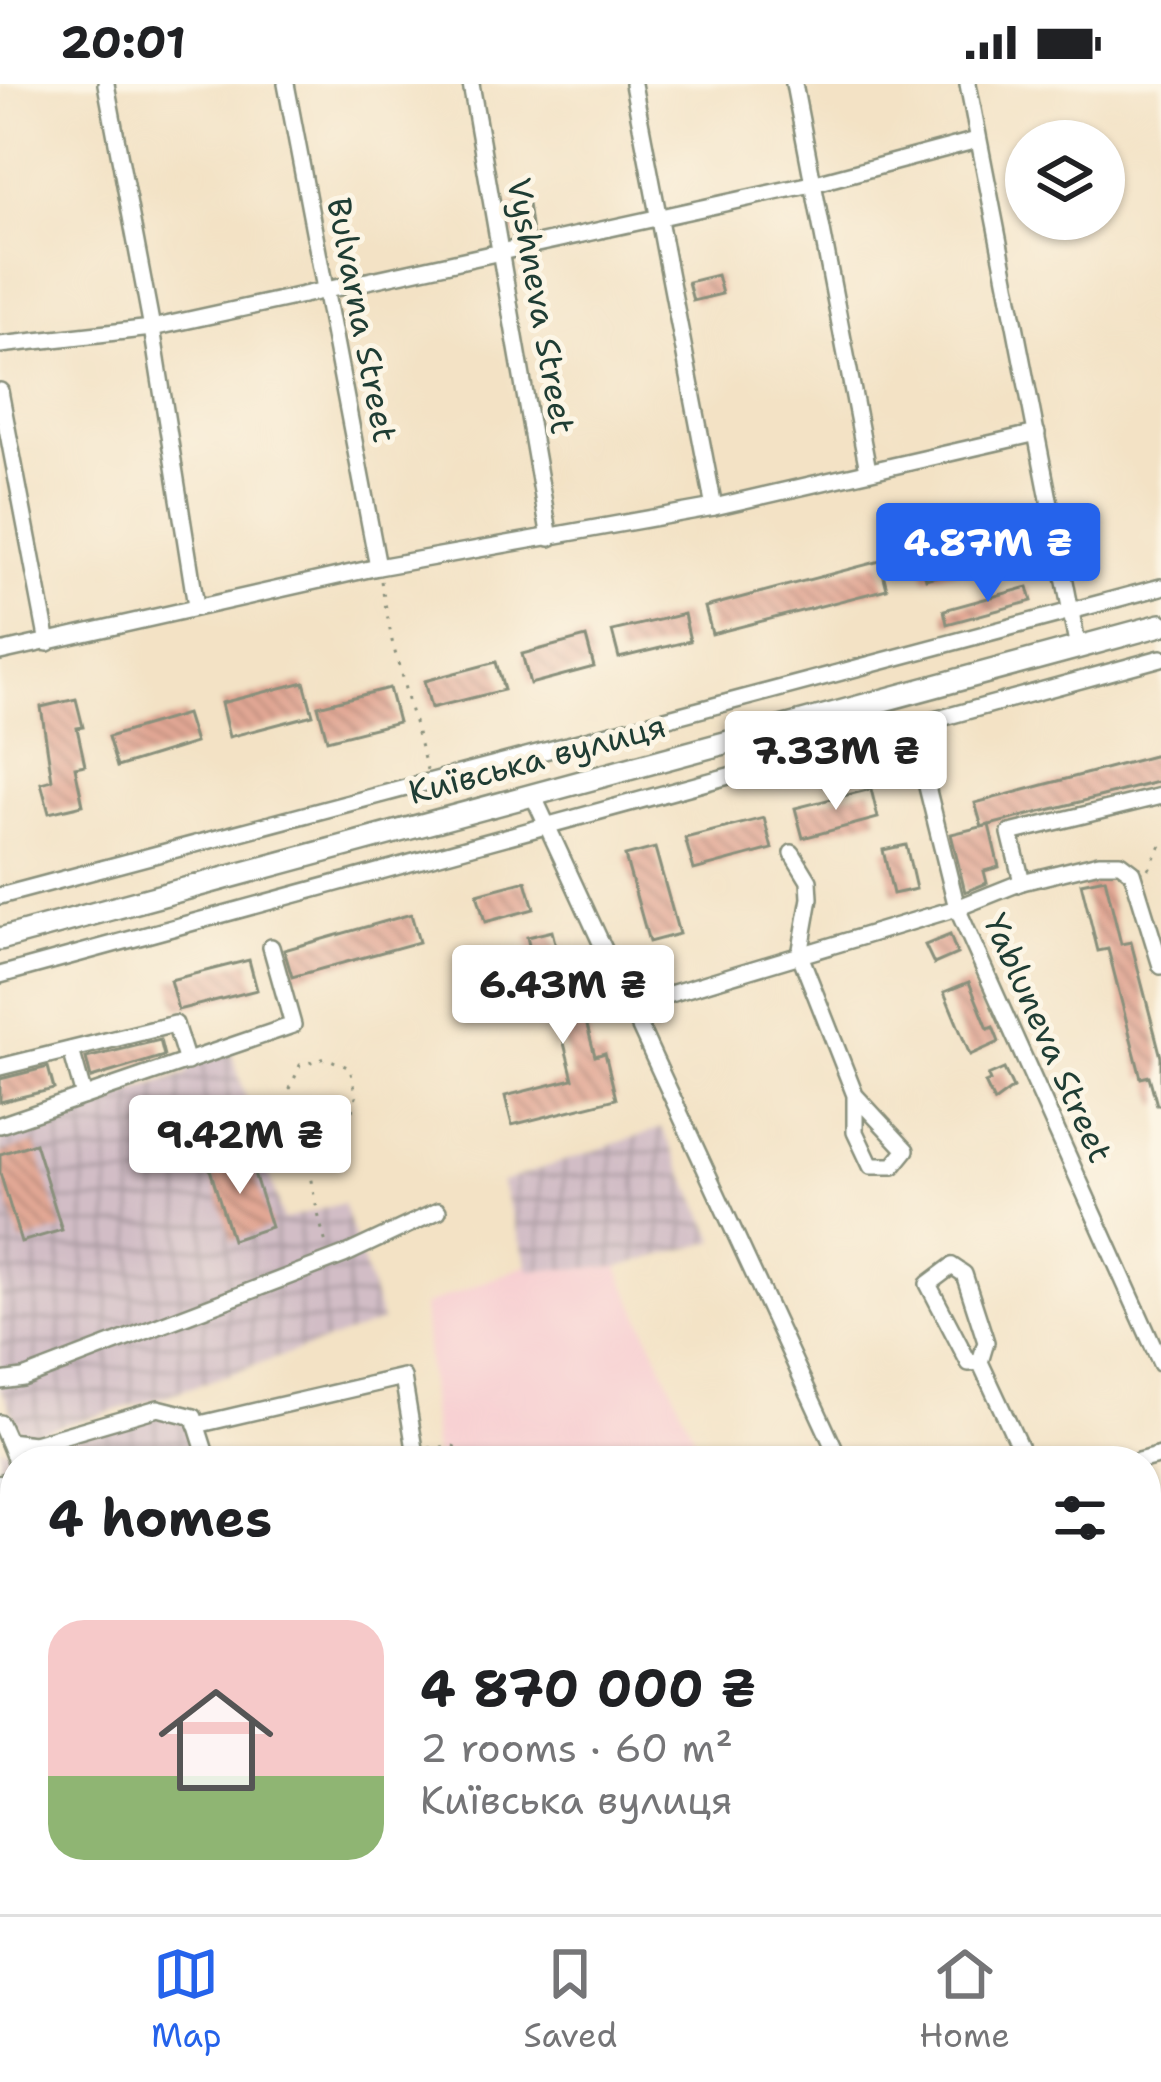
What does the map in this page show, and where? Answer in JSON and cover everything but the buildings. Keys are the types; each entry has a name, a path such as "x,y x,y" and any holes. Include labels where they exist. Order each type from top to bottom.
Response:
{"main road":[{"name":"Київська вулиця","path":"0,939 1161,625"}],"street":[{"path":"106,84 152,328 196,607"},
{"name":"Bulvarna Street","path":"286,84 378,567"},
{"name":"Vyshneva Street","path":"471,84 550,538"},
{"path":"633,84 713,507"},
{"path":"794,84 868,470"},
{"path":"968,84 1078,648"},
{"path":"0,344 152,328 812,184 977,140"},
{"path":"0,392 48,643"},
{"path":"0,652 378,567 713,507 1036,433"},
{"path":"0,896 1161,586"},
{"path":"0,975 1161,658"},
{"name":"Yabluneva Street","path":"913,726 957,908 1161,1364"},
{"path":"532,793 832,1446"},
{"path":"1022,883 1010,833 1161,796"},
{"path":"792,853 809,881 800,955 855,1095 906,1150 893,1166 871,1166 855,1132 855,1095"},
{"path":"630,1006 1099,863 1120,863 1132,872 1161,966"},
{"path":"0,1125 292,1025 271,947"},
{"path":"0,1067 175,1024 188,1062"},
{"path":"71,1049 84,1096"},
{"path":"0,1382 23,1378 331,1260 437,1211"},
{"path":"980,1362 969,1364 928,1284 952,1267 964,1274 986,1342 980,1362 1019,1446"},
{"path":"196,1425 403,1377 414,1446"},
{"path":"8,1442 34,1444 158,1408 194,1417 203,1446"},
{"path":"0,1423 10,1446"}],"path":[{"path":"378,567 392,641 430,783"},
{"path":"1138,886 1161,845"},
{"path":"307,1148 350,1118 356,1097 350,1068 326,1058 300,1065 290,1089 331,1260"}],"shaded area":[{"path":"231,1050 283,1220 343,1203 382,1322 157,1399 23,1436 0,1387 0,1134 187,1074 191,1059"},
{"path":"662,1128 716,1241 618,1267 529,1270 501,1182"},
{"path":"527,1265 530,1270 618,1267 698,1446 434,1446 423,1306"},
{"path":"146,1412 187,1422 201,1446 42,1446"}]}
